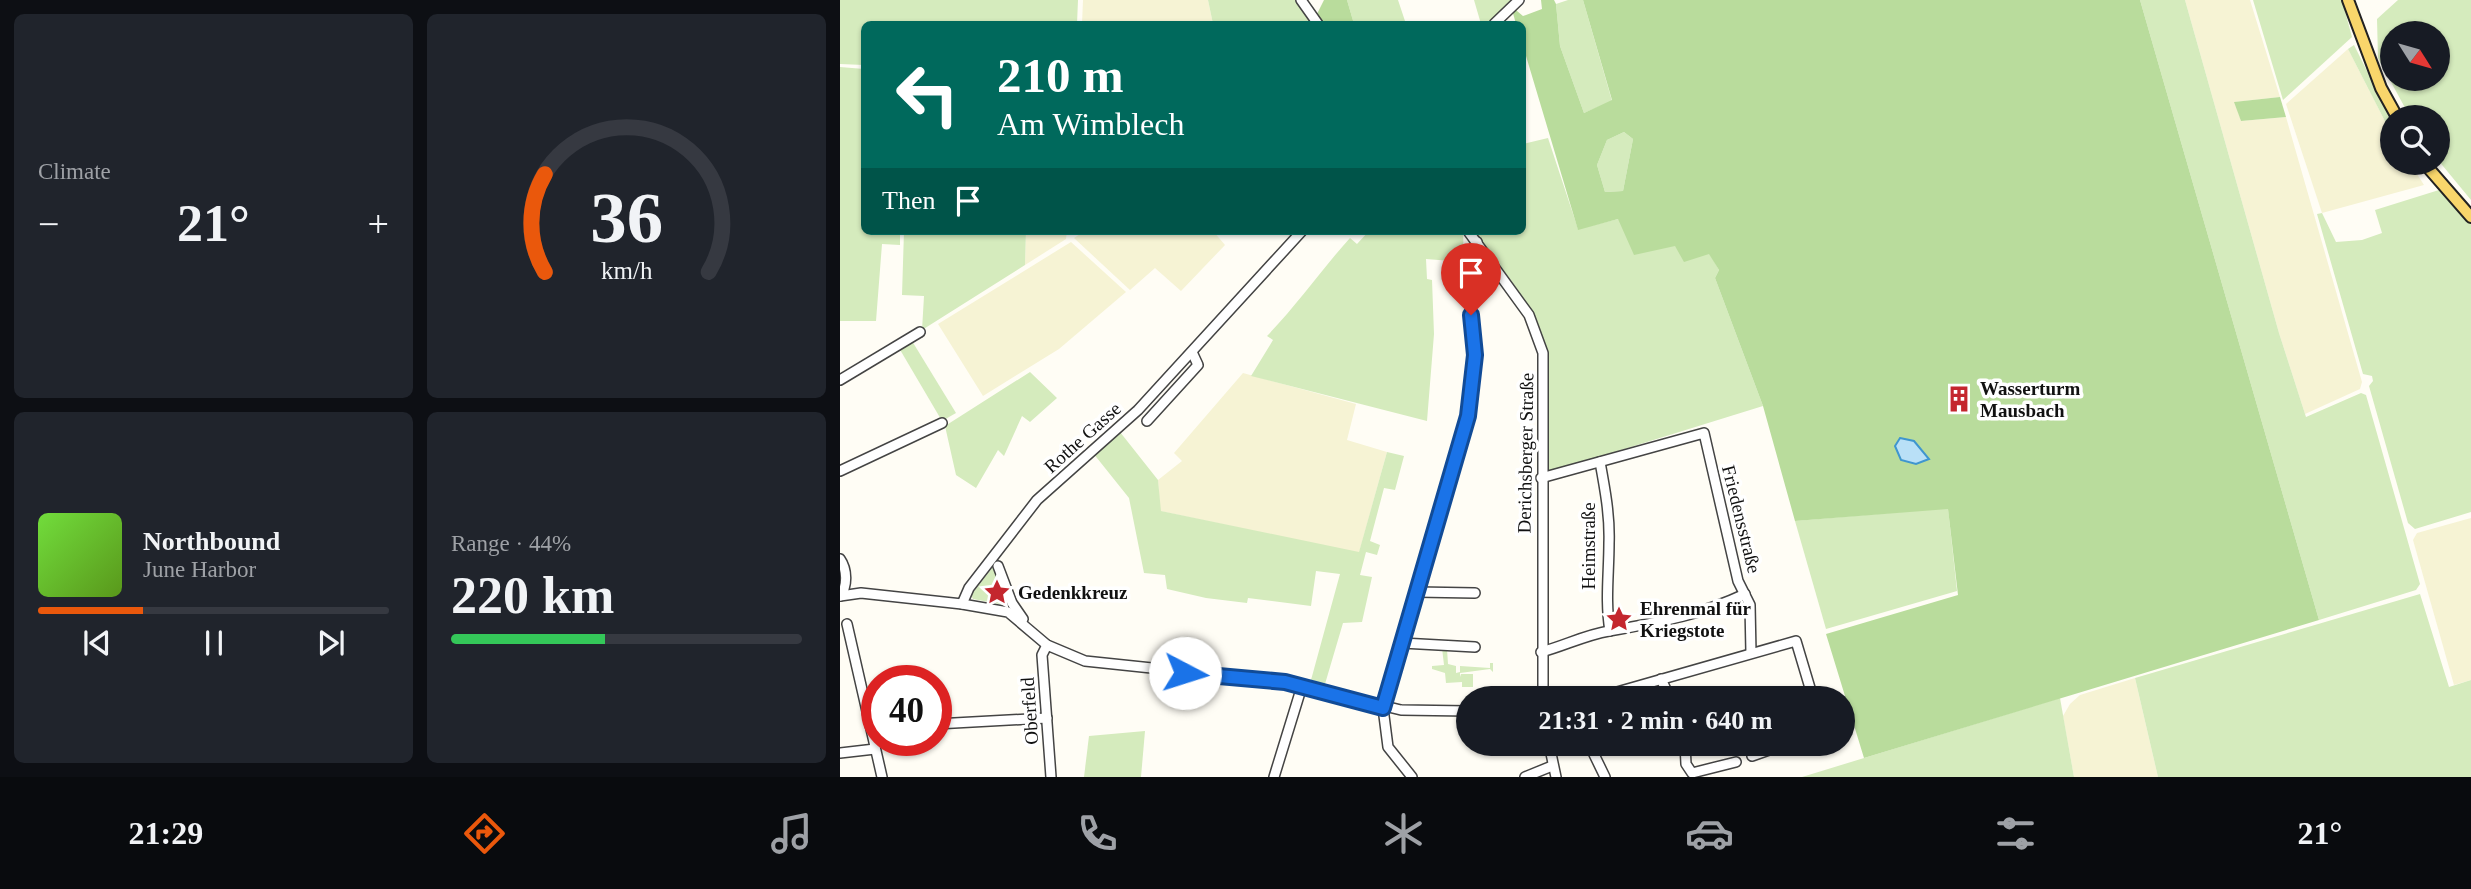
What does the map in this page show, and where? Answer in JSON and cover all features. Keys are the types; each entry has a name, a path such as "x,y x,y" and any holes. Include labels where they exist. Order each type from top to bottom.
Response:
{"main road":[{"path":"2348,0 2381,88 2390,105"},
{"path":"2434,175 2471,217"}],"street":[{"path":"1301,0 1316,21"},
{"path":"1497,21 1519,0"},
{"name":"Rothe Gasse","path":"962,604 969,588 993,565 999,550 1037,500 1138,410 1298,235"},
{"name":"Derichsberger Straße","path":"1471,235 1529,315 1541,339 1542,686"},
{"path":"1412,777 1388,747 1383,708 1470,404 1475,355 1467,265 1477,242"},
{"path":"840,380 920,332"},
{"name":"Rothe Gasse","path":"1147,421 1198,365 1192,352"},
{"path":"840,471 942,424"},
{"name":"Friedensstraße","path":"1600,462 1704,433 1738,581 1753,619 1751,653"},
{"path":"1541,478 1600,462"},
{"name":"Heimstraße","path":"1600,462 1608,515 1606,607 1610,631"},
{"path":"840,559 844,565 845,583 840,596 861,593 1008,612 1047,645 1063,653 1102,664 1302,686 1383,708 1456,711"},
{"path":"993,565 1012,603 1032,632"},
{"path":"1417,592 1475,593"},
{"path":"1541,652 1610,631 1675,621 1711,610 1745,594"},
{"path":"847,624 861,678"},
{"path":"1637,686 1796,641 1809,686"},
{"path":"1402,643 1475,647"},
{"name":"Oberfeld","path":"1047,645 1042,655 1051,777"},
{"path":"1661,679 1664,686"},
{"path":"1274,777 1302,686"},
{"path":"952,723 1046,718"},
{"path":"840,753 861,751"},
{"path":"877,756 882,777"},
{"path":"1551,756 1556,777"},
{"path":"1595,756 1605,777"},
{"path":"1686,756 1686,764 1692,773 1736,762"},
{"path":"1525,777 1552,766"}],"shaded area":[{"path":"1083,0 1208,0 1212,21 1082,21"},
{"path":"2185,0 2250,0 2280,97 2235,102 2241,121 2286,117 2362,382 2360,389 2305,414 2279,333"},
{"path":"2348,49 2380,112 2380,175 2418,175 2424,185 2322,213 2286,104"},
{"path":"1026,235 1066,235 1066,239 1025,265"},
{"path":"1079,235 1216,235 1225,245 1181,291 1155,268 1130,290 1074,238"},
{"path":"1071,242 1126,292 1059,349 983,396 938,324"},
{"path":"1243,373 1356,404 1347,440 1387,452 1359,553 1160,511 1158,480 1182,461 1174,453"},
{"path":"2471,518 2471,680 2454,685 2413,540 2417,533"},
{"path":"2135,678 2158,777 2074,777 2063,716 2070,704 2080,695"}],"green space":[{"path":"840,0 1078,0 1077,21 861,21 861,65 840,64"},
{"path":"1208,0 1295,0 1312,21 1212,21"},
{"path":"1324,0 1347,0 1353,21 1322,21 1317,14"},
{"path":"1347,0 1398,0 1405,21 1353,21"},
{"path":"1474,0 1513,0 1493,21 1480,21"},
{"path":"1541,0 1554,0 1560,46 1584,113 1612,100 1583,0 2140,0 2319,620 1864,758 1855,729 1855,686 1842,686 1826,634 1958,595 1948,509 1795,521 1763,406 1715,278 1719,270 1709,254 1684,262 1675,246 1634,255 1618,219 1578,230 1526,56 1526,21 1515,21 1511,6 1523,16 1542,9","holes":["1624,132 1633,139 1623,191 1605,192 1597,165 1607,140"]},
{"path":"1568,0 1583,0 1612,101 1584,113 1560,46 1556,4"},
{"path":"2140,0 2185,0 2279,333 2306,417 2361,393 2366,395 2420,584 2416,590 2319,620"},
{"path":"2253,0 2342,0 2352,37 2283,100"},
{"path":"2398,0 2471,0 2471,200 2450,175 2450,105 2403,105 2396,91 2450,91 2450,21 2380,21 2380,62 2377,19"},
{"path":"2354,45 2384,105 2380,105 2380,112 2348,49"},
{"path":"840,67 861,69 861,235 900,235 900,245 882,244 876,321 840,321"},
{"path":"2280,97 2286,117 2241,121 2234,102"},
{"path":"1624,132 1633,139 1623,191 1605,192 1597,165 1607,140"},
{"path":"1548,138 1578,229 1618,219 1675,246 1710,254 1719,270 1715,278 1763,406 1547,473 1548,357 1543,339 1528,306 1477,235 1526,235 1526,143"},
{"path":"2439,190 2471,224 2471,512 2415,529 2408,523 2369,386 2373,381 2372,376 2363,374 2317,214 2322,213 2336,242 2362,240 2382,233 2375,210"},
{"path":"904,235 1026,235 1025,265 922,330 924,296 902,295"},
{"path":"1365,235 1463,235 1464,262 1426,259 1427,279 1432,280 1434,334 1427,421 1251,376 1273,340 1267,336 1350,238 1357,244"},
{"path":"912,341 956,413 942,421 899,348"},
{"path":"1030,372 1057,398 1030,422 1022,416 1004,456 998,450 976,488 956,475 945,426"},
{"path":"1120,432 1158,480 1161,511 1359,552 1387,452 1404,456 1395,490 1384,488 1370,541 1380,545 1377,555 1366,552 1360,575 1372,577 1362,622 1343,623 1325,684 1311,680 1340,574 1316,571 1311,606 1248,598 1247,603 1206,598 1167,589 1165,575 1144,573 1129,498 1093,453"},
{"path":"1948,508 1957,591 1826,629 1795,521"},
{"path":"993,567 1010,606 973,599 971,595"},
{"path":"2420,594 2449,687 2471,680 2471,777 2158,777 2135,678"},
{"path":"1442,648 1447,649 1448,664 1456,666 1456,673 1460,672 1460,666 1490,668 1490,663 1493,663 1493,672 1490,669 1460,673 1460,677 1461,674 1473,674 1473,686 1462,686 1462,682 1446,683 1445,673 1432,669 1432,666 1444,665"},
{"path":"2060,698 2074,777 1802,777"},
{"path":"1145,731 1141,777 1084,777 1089,736"}],"water":[{"path":"1900,438 1914,441 1929,459 1916,464 1901,460 1895,446"}],"place":[{"name":"Wasserturm Mausbach","path":"1959,399"},
{"name":"Gedenkkreuz","path":"997,592"},
{"name":"Ehrenmal für Kriegstote","path":"1619,619"}],"route":[{"path":"1185,673 1285,682 1383,708 1468,416 1475,355 1471,315"}]}
